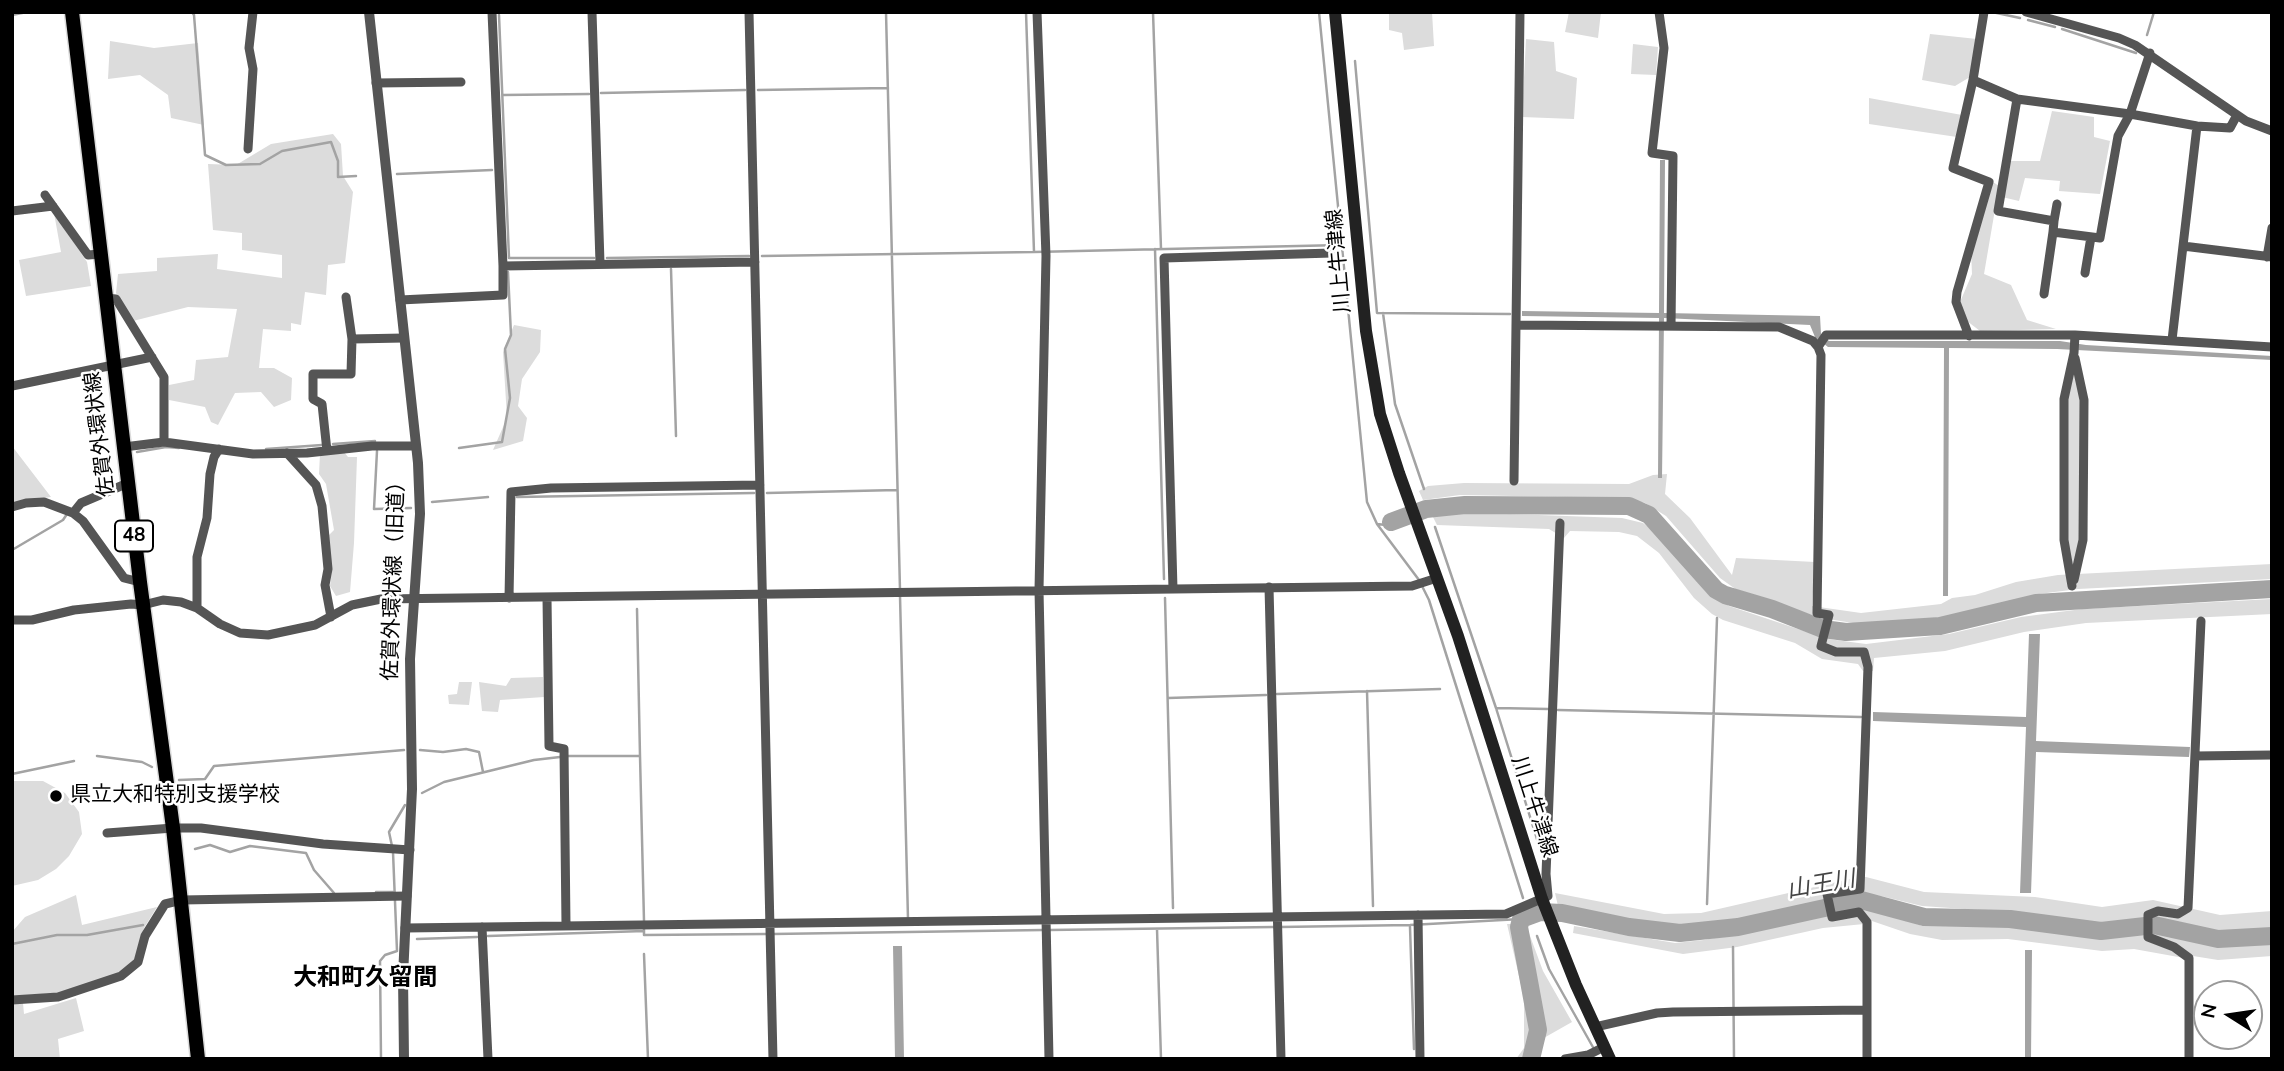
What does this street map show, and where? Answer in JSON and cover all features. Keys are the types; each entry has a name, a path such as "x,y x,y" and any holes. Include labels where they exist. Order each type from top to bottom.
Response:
{"main road":[{"name":"佐賀外環状線","path":"72,12 140,582 173,828 198,1059"},
{"name":"川上牛津線","path":"1335,12 1372,374 1383,423 1419,527 1432,579 1542,899 1595,1027"},
{"path":"1595,1027 1607,1053"}],"street":[{"path":"248,149 253,69 249,48 253,12"},
{"name":"佐賀外環状線（旧道）","path":"369,12 416,446 420,514 410,659 410,850 399,896 405,928 402,989 404,1059"},
{"path":"400,300 503,295 492,12"},
{"path":"592,12 600,263"},
{"path":"749,12 773,1059"},
{"path":"1037,12 1046,251 1039,590 1049,1059"},
{"path":"1514,481 1520,12"},
{"path":"1659,12 1664,48 1652,153 1673,156 1667,322"},
{"path":"1969,336 1956,302 1957,292 1989,182 1953,168 1973,80 1984,12"},
{"path":"2026,12 2047,15 2119,38 2150,53 2237,115 2256,126 2272,131"},
{"path":"2053,232 2100,238 2118,136 2130,114 2150,53"},
{"path":"1973,80 2017,99 2197,126 2230,128 2237,115"},
{"path":"376,83 461,82"},
{"path":"2017,99 1998,211 2054,221"},
{"path":"2172,340 2197,126"},
{"path":"45,195 88,255 100,254"},
{"path":"2043,294 2057,204"},
{"path":"12,211 53,206"},
{"path":"2183,246 2269,257 2272,228"},
{"path":"2085,273 2091,237"},
{"path":"1173,589 1164,258 1332,253"},
{"path":"503,266 755,262"},
{"path":"327,451 322,404 313,399 313,374 351,374 352,339 346,297"},
{"path":"106,298 116,299 164,377 164,442"},
{"path":"1516,325 1667,322 1779,327 1813,341 1818,347 1821,355 1818,613 1829,615 1821,646 1836,652 1864,652 1868,667 1860,889 1827,894 1832,917 1859,912 1867,922 1867,1059"},
{"path":"1818,347 1826,335 2075,335 2272,346"},
{"path":"2074,353 2084,400 2083,540 2072,586 2064,540 2064,399 2075,335"},
{"path":"352,339 404,338"},
{"path":"12,385 152,357"},
{"path":"124,447 164,442 253,454 372,446 416,446"},
{"path":"197,608 197,557 207,518 210,474 219,449"},
{"path":"287,453 316,485 322,506 328,569 325,585 331,617"},
{"path":"69,512 82,503 128,483"},
{"path":"509,598 510,492 551,488 760,485"},
{"path":"12,507 44,502 69,512 83,521 124,578 140,582"},
{"path":"405,928 1506,914 1548,896 1546,874 1560,523"},
{"path":"12,620 32,620 85,609 143,605 163,600 181,602 197,608 220,624 240,633 268,635 315,625 352,605 381,599 1412,586 1432,579"},
{"path":"1269,587 1281,1059"},
{"path":"547,598 549,746 564,749 566,925"},
{"path":"2189,1059 2189,958 2174,947 2148,937 2148,915 2158,911 2178,914 2188,908 2201,621"},
{"path":"2195,756 2272,755"},
{"path":"107,833 201,828 323,844 410,850"},
{"path":"12,1000 58,997 121,976 138,962 145,936 164,904 181,900 399,896"},
{"path":"1418,915 1420,1059"},
{"path":"482,927 488,1059"},
{"path":"1595,1027 1673,1012 1867,1010"},
{"path":"1565,1059 1607,1053"}],"shaded area":[{"path":"1389,12 1432,12 1434,46 1404,50 1402,33 1389,30"},
{"path":"1569,12 1601,12 1598,38 1565,32"},
{"path":"1930,34 1977,39 1970,77 1955,86 1922,80"},
{"path":"1526,39 1554,42 1556,71 1577,78 1574,119 1522,117"},
{"path":"110,41 154,48 198,43 204,125 171,118 168,95 140,75 108,79"},
{"path":"1633,44 1658,47 1656,75 1631,74"},
{"path":"1869,98 1962,115 1957,137 1869,124"},
{"path":"2052,111 2094,117 2094,137 2110,141 2100,194 2059,191 2060,181 2025,178 2019,201 2002,197 2010,161 2040,161"},
{"path":"333,134 341,144 343,176 353,192 345,263 328,265 326,295 305,292 301,325 291,323 291,331 263,329 259,368 274,368 292,378 291,400 274,407 261,392 235,393 218,425 211,422 205,407 169,400 169,385 194,380 196,360 228,357 237,309 188,307 133,321 116,293 118,274 157,271 157,258 218,254 217,269 282,278 282,255 242,250 242,233 213,230 208,164 236,165 271,144"},
{"path":"1660,160 1665,160 1664,313 1820,316 1821,334 1829,341 2060,341 2086,345 2272,356 2272,360 2057,349 1949,348 1948,596 1943,596 1944,348 1828,347 1815,337 1810,325 1664,318 1662,478 1658,478 1659,318 1522,316 1522,311 1659,313"},
{"path":"1993,182 1999,186 1984,274 2011,285 2027,320 2056,329 1980,331 1967,321 1960,302 1972,274 1971,251"},
{"path":"54,213 87,262 91,286 26,296 19,260 61,252"},
{"path":"514,325 541,330 540,352 522,379 518,406 527,418 523,441 493,450 507,418 503,352"},
{"path":"2073,373 2076,376 2080,399 2080,537 2072,570 2067,539 2067,399"},
{"path":"12,446 51,497 12,503"},
{"path":"344,452 348,457 357,457 354,543 350,592 336,596 330,586 332,570 328,536 334,530 326,484 319,474 320,454"},
{"path":"1667,474 1665,494 1690,518 1732,575 1736,558 1815,562 1812,606 1861,613 1941,604 1952,598 1975,595 2016,582 2058,575 2272,564 2272,579 2078,589 2039,594 1943,617 1865,625 1822,618 1741,593 1720,578 1666,516 1645,503 1623,498 1460,495 1423,500 1419,491 1428,486 1464,483 1629,484 1653,475"},
{"path":"1454,512 1622,518 1643,523 1667,542 1706,592 1729,606 1828,639 1866,644 1949,634 2021,617 2082,609 2272,599 2272,614 2086,623 2024,632 1945,651 1874,658 1873,671 1863,671 1858,664 1822,659 1795,643 1712,614 1694,598 1659,553 1637,536 1619,532 1570,531 1564,538 1549,529 1437,525 1433,517"},
{"path":"2029,634 2040,634 2036,741 2190,747 2189,757 2036,752 2031,893 2020,893 2026,727 1873,721 1873,712 2026,717"},
{"path":"543,677 544,697 500,700 498,712 482,711 479,682 506,686 511,678"},
{"path":"459,682 472,682 469,705 449,704 448,695 457,694"},
{"path":"12,781 43,781 65,793 79,812 82,834 69,856 56,869 38,880 12,886"},
{"path":"1866,877 1924,892 2035,897 2102,907 2153,900 2220,915 2272,911 2272,930 2216,932 2149,919 2102,924 2008,912 1922,906 1881,896 1859,894 1747,919 1667,926 1558,906 1555,893 1664,914 1701,913"},
{"path":"76,895 82,925 157,907 144,928 135,960 117,974 57,993 12,996 12,932 25,917"},
{"path":"1862,908 1877,909 1922,926 2008,926 2099,935 2151,931 2212,945 2272,940 2272,956 2218,960 2193,956 2184,958 2134,949 2102,951 2008,939 1942,940 1910,934 1872,921 1823,928 1737,947 1683,954 1573,933 1574,926 1675,943 1704,940"},
{"path":"1507,924 1515,924 1532,1017 1530,1052 1524,1059 1516,1059 1524,1048 1524,998"},
{"path":"1526,925 1543,971 1572,1022 1542,1039 1539,997 1523,930"},
{"path":"893,946 902,946 904,1059 895,1059"},
{"path":"2025,950 2032,950 2031,1059 2025,1059"},
{"path":"76,998 84,1031 58,1039 60,1059 12,1059 12,1004 23,1003 24,1014"}],"waterway":[{"path":"12,15 27,12"},
{"path":"192,12 205,155 226,165 260,164 282,151 331,142 338,161 338,177 356,176"},
{"path":"886,12 900,590"},
{"path":"1026,12 1034,252 1342,245"},
{"path":"1153,12 1161,249"},
{"path":"1319,12 1367,502 1377,524 1386,525 1391,522"},
{"path":"1992,12 2020,18"},
{"path":"2147,35 2154,12"},
{"path":"499,15 509,258 594,258"},
{"path":"2028,20 2055,27"},
{"path":"2062,29 2136,53"},
{"path":"1355,61 1377,313 1510,314"},
{"path":"758,90 888,88"},
{"path":"601,93 745,90"},
{"path":"503,95 589,94"},
{"path":"397,174 492,170"},
{"path":"1155,249 1164,579"},
{"path":"762,256 1034,252"},
{"path":"607,258 749,256"},
{"path":"671,269 676,436"},
{"path":"459,448 502,442 510,398 505,349 511,335 508,272"},
{"path":"1383,313 1395,404 1424,489"},
{"path":"333,444 375,441"},
{"path":"266,449 322,445"},
{"path":"137,452 166,447 179,448"},
{"path":"377,451 374,509 411,508"},
{"path":"97,491 113,483"},
{"path":"767,493 897,490"},
{"path":"517,497 754,493"},
{"path":"432,502 488,497"},
{"path":"1391,522 1426,509 1465,505 1629,506 1649,515 1716,590 1823,629 1846,632 1940,626 2036,603 2272,589"},
{"path":"12,550 63,520 67,514"},
{"path":"1377,524 1419,580"},
{"path":"1435,527 1541,852"},
{"path":"1422,586 1429,600 1523,898"},
{"path":"900,596 908,919"},
{"path":"1165,598 1173,908"},
{"path":"637,609 640,756"},
{"path":"1707,904 1717,618"},
{"path":"1277,694 1440,689"},
{"path":"1367,691 1373,906"},
{"path":"1168,698 1266,695"},
{"path":"1496,708 1548,709"},
{"path":"1558,710 1861,717"},
{"path":"420,750 443,752 466,749 479,752 483,772"},
{"path":"179,780 205,779 214,766 404,750"},
{"path":"97,756 142,762 152,767"},
{"path":"567,756 640,756 644,921"},
{"path":"422,793 444,782 534,760 560,757"},
{"path":"12,774 74,761"},
{"path":"392,846 389,832 405,805"},
{"path":"195,849 210,845 230,852 250,846 306,853 314,870 334,893"},
{"path":"381,1059 380,961 385,955 397,951 393,852"},
{"path":"376,892 394,892"},
{"name":"山王川","path":"1531,1059 1538,1030 1519,927 1521,919 1540,912 1562,913 1629,927 1680,933 1738,927 1861,900 1924,917 2010,919 2101,931 2154,925 2218,939 2272,936"},
{"path":"1280,927 1410,925 1521,919"},
{"path":"12,944 57,935 87,935 143,925"},
{"path":"644,927 644,935 766,934"},
{"path":"1049,930 1274,927"},
{"path":"1410,927 1414,1049"},
{"path":"1157,929 1161,1059"},
{"path":"773,934 1043,930"},
{"path":"488,936 644,931"},
{"path":"1537,936 1549,969 1594,1049"},
{"path":"417,939 477,937"},
{"path":"1733,947 1734,1059"},
{"path":"644,954 648,1059"}],"place":[{"name":"県立大和特別支援学校","path":"56,796"}],"district":[{"name":"大和町久留間","path":"365,979"}]}
